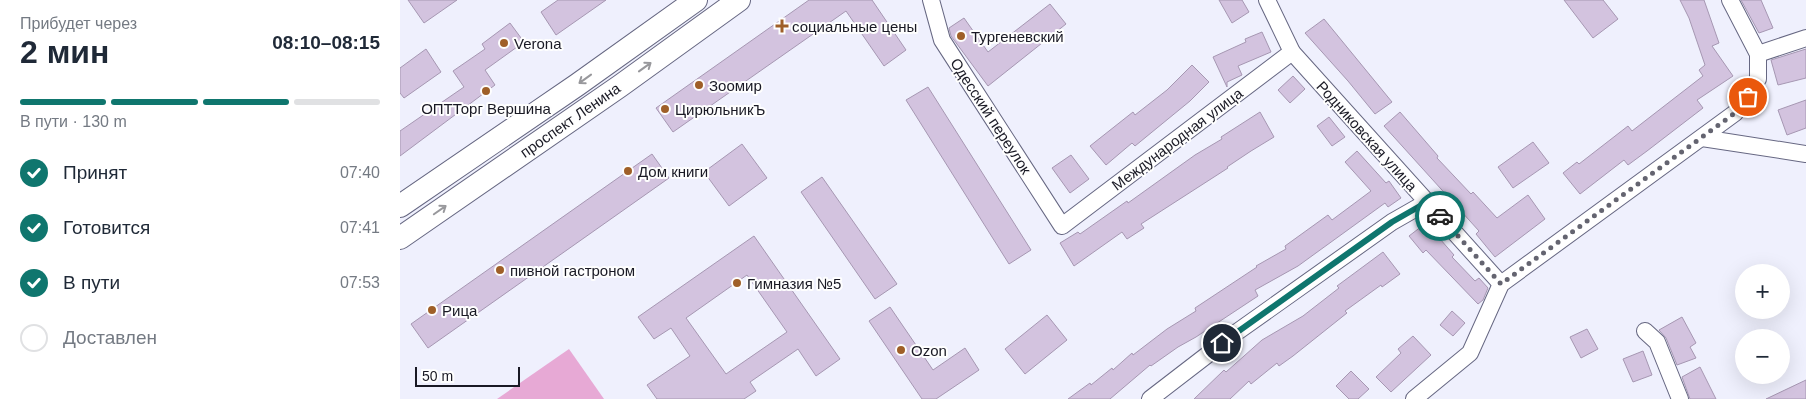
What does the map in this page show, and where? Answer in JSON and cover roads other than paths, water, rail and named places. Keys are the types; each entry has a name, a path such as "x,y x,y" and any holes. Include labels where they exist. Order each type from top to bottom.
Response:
{"main road":[{"name":"проспект Ленина","path":"400,206 583,81 696,0"},
{"name":"проспект Ленина","path":"400,238 620,86 739,0"}],"street":[{"name":"Одесский переулок","path":"931,0 942,40 1062,226"},
{"name":"Родниковская улица","path":"1267,0 1292,52 1501,284"},
{"path":"1414,399 1470,353 1501,284 1702,138 1735,113 1748,97 1758,79 1758,54 1730,0"},
{"path":"1758,54 1806,38"},
{"name":"Международная улица","path":"1062,226 1292,52"},
{"path":"1702,138 1806,154"},
{"path":"1150,399 1237,332 1384,228 1427,202"},
{"path":"1645,331 1657,342 1680,399"}],"place":[{"name":"социальные цены","path":"782,26"},
{"name":"Тургеневский","path":"961,36"},
{"name":"Verona","path":"504,43"},
{"name":"Зоомир","path":"699,85"},
{"name":"ОПТТорг Вершина","path":"486,91"},
{"name":"ЦирюльникЪ","path":"665,109"},
{"name":"Дом книги","path":"628,171"},
{"name":"пивной гастроном","path":"500,270"},
{"name":"Гимназия №5","path":"737,283"},
{"name":"Рица","path":"432,310"},
{"name":"Ozon","path":"901,350"}]}
